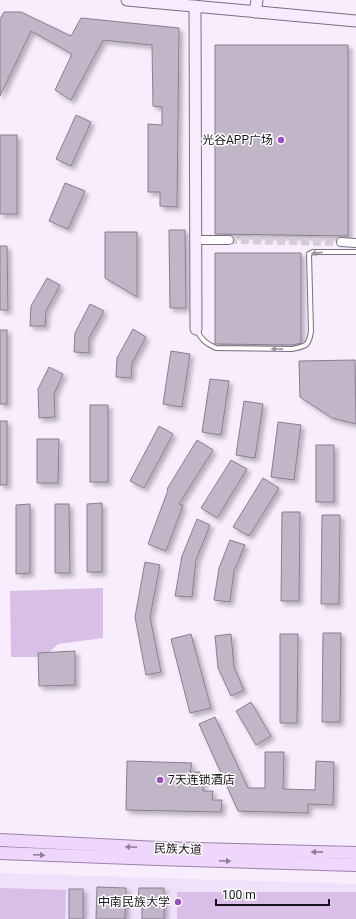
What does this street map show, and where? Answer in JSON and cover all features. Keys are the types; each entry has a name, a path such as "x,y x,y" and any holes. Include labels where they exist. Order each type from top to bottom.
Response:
{"main road":[{"name":"民族大道","path":"0,840 158,848 356,853"},
{"name":"民族大道","path":"0,853 356,865"}],"street":[{"path":"127,0 356,21"},
{"path":"256,0 256,12"},
{"path":"195,6 196,329"},
{"path":"196,240 229,240"},
{"path":"341,242 356,243"}],"lane":[{"path":"196,329 199,336 206,344 216,348 292,349 305,346 309,342 311,331 309,254 313,252 356,252"}],"shaded area":[{"path":"103,588 103,638 58,644 44,657 11,657 10,591"},
{"name":"中南民族大学","path":"0,873 356,884 356,919 0,919"},
{"path":"0,888 66,890 65,919 0,919"},
{"path":"177,892 356,892 356,919 177,919"}],"building":[{"path":"4,12 21,12 71,36 81,18 179,28 177,207 160,206 160,192 148,192 148,124 162,125 162,107 153,106 152,45 103,40 71,100 55,90 72,54 31,31 0,96 0,19"},
{"name":"光谷APP广场","path":"215,45 348,45 348,236 215,234"},
{"path":"76,115 91,122 71,166 56,159"},
{"path":"0,135 17,135 17,214 0,214"},
{"path":"65,183 85,191 68,229 49,221"},
{"path":"169,230 185,230 186,308 170,308"},
{"path":"105,232 137,232 137,297 105,278"},
{"path":"0,246 7,246 8,310 0,310"},
{"path":"215,253 301,253 301,343 293,345 215,344"},
{"path":"47,278 60,285 46,311 45,326 30,326 31,306"},
{"path":"90,304 104,311 89,338 89,353 74,352 75,333"},
{"path":"133,329 146,337 132,363 131,378 116,377 117,358"},
{"path":"0,330 7,330 7,404 0,404"},
{"path":"171,351 190,354 182,407 163,404"},
{"path":"355,360 356,424 332,418 300,397 299,361"},
{"path":"49,367 63,374 54,394 55,417 39,418 38,389"},
{"path":"210,379 229,381 221,435 202,432"},
{"path":"244,401 263,404 255,458 236,455"},
{"path":"90,405 108,405 108,482 90,482"},
{"path":"0,421 7,421 7,485 0,485"},
{"path":"278,422 301,425 294,480 271,477"},
{"path":"159,426 173,434 144,488 130,481"},
{"path":"37,439 59,439 58,483 37,483"},
{"path":"197,440 213,450 179,504 183,505 166,551 148,544 168,490 167,489"},
{"path":"316,445 334,445 334,502 316,502"},
{"path":"231,460 247,469 217,518 201,508"},
{"path":"263,478 279,488 249,536 233,527"},
{"path":"102,503 102,572 87,572 87,504"},
{"path":"30,504 30,573 16,574 16,505"},
{"path":"55,504 69,504 70,573 55,573"},
{"path":"282,512 300,512 299,601 281,601"},
{"path":"322,515 340,515 339,604 321,604"},
{"path":"197,519 210,525 196,560 192,597 175,596 182,556"},
{"path":"230,540 245,545 234,571 230,602 214,600 219,568"},
{"path":"145,562 160,565 150,617 161,672 146,675 135,617"},
{"path":"323,633 341,633 340,722 322,722"},
{"path":"191,634 211,708 190,713 171,639"},
{"path":"231,634 234,667 244,690 231,696 218,668 215,636"},
{"path":"280,634 298,634 297,723 280,723"},
{"path":"75,651 75,685 39,686 38,653"},
{"path":"251,702 271,736 256,745 236,711"},
{"path":"215,717 248,788 265,788 265,752 284,752 283,789 315,790 316,761 334,762 333,805 308,804 308,813 238,811 199,724"},
{"path":"127,761 192,763 190,772 200,772 200,781 203,781 203,791 213,791 212,800 222,800 221,812 126,810"},
{"path":"97,887 126,888 125,919 96,919"},
{"path":"139,888 164,888 164,919 142,919 142,900 138,900"},
{"path":"69,889 83,889 83,919 69,919"}],"tunnel":[{"path":"229,240 341,242"}],"place":[{"name":"光谷APP广场","path":"281,140"},
{"name":"7天连锁酒店","path":"160,780"},
{"name":"中南民族大学","path":"178,902"}]}
